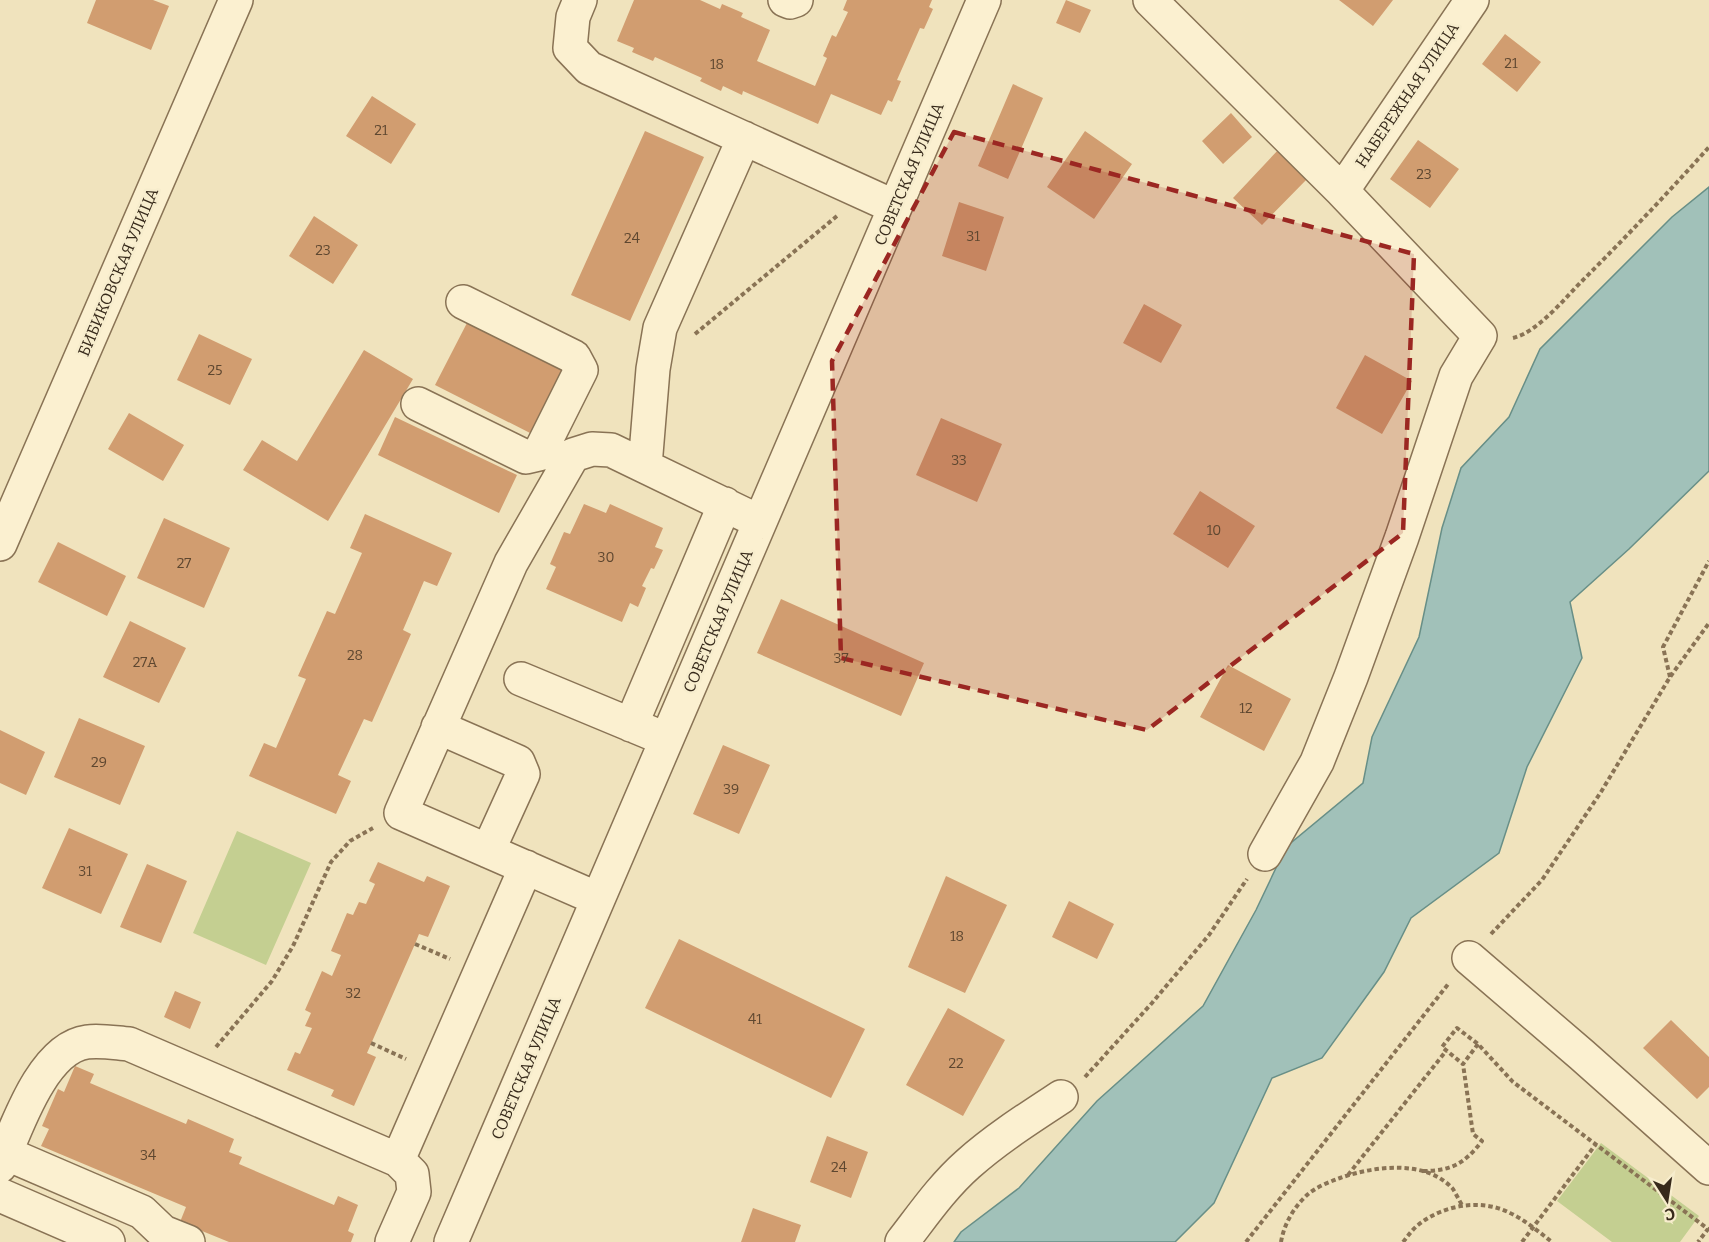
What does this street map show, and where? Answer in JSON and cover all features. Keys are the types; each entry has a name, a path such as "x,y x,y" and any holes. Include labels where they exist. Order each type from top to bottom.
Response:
{"street":[{"name":"БИБИКОВСКАЯ УЛИЦА","path":"0,544 236,0"},
{"path":"580,0 573,17 570,48 589,68 895,207"},
{"path":"785,0 790,2 796,0"},
{"name":"СОВЕТСКАЯ УЛИЦА","path":"451,1242 984,0"},
{"path":"1150,0 1342,191 1480,336 1456,376 1402,537 1317,762 1264,854"},
{"name":"НАБЕРЕЖНАЯ УЛИЦА","path":"1342,191 1472,0"},
{"path":"645,466 653,369 660,328 744,138"},
{"path":"418,404 526,457 539,454 581,370 574,357 464,303"},
{"path":"549,433 573,455"},
{"path":"598,899 400,813 511,563 573,455 592,449 611,450 760,522"},
{"path":"630,725 725,504"},
{"path":"520,679 667,740"},
{"path":"438,727 518,762 523,774 488,851"},
{"path":"398,1160 525,867"},
{"path":"1469,958 1709,1168"},
{"path":"188,1242 163,1232 142,1212 3,1160 37,1083 62,1052 86,1042 129,1044 398,1160 412,1174 414,1192 392,1242"},
{"path":"902,1242 936,1197 966,1165 1001,1137 1061,1097"},
{"path":"0,1195 108,1242"}],"path":[{"path":"1480,336 1503,340 1527,333 1548,315 1631,231 1709,147"},
{"path":"653,369 864,194"},
{"path":"1671,677 1663,647 1709,561"},
{"path":"194,1072 272,981 293,946 331,862 350,842 400,813"},
{"path":"1061,1097 1076,1087 1189,959 1209,935 1264,854"},
{"path":"1281,1242 1293,1211 1309,1193 1330,1182 1348,1175 1380,1168 1400,1167 1437,1171 1456,1166 1471,1155 1482,1140 1473,1134 1463,1064 1442,1047 1457,1028 1478,1044 1513,1082 1708,1229 1698,1242"},
{"path":"1463,1064 1478,1044"},
{"path":"1348,1175 1446,1051"},
{"path":"1522,1242 1596,1144"},
{"path":"1421,1170 1437,1177 1453,1189 1462,1205"},
{"path":"1402,1242 1417,1226 1437,1213 1462,1205 1484,1206 1509,1212 1552,1242"}],"highlighted area":[{"path":"954,132 1414,254 1403,533 1147,730 841,658 832,361"}],"green space":[{"path":"237,831 311,863 266,965 193,933"},
{"path":"1601,1143 1699,1216 1680,1242 1612,1242 1557,1201"}],"water":[{"path":"1709,187 1709,471 1629,549 1570,602 1582,658 1527,767 1499,853 1411,918 1384,972 1322,1058 1272,1078 1214,1203 1175,1242 954,1242 961,1232 1019,1188 1097,1101 1203,1006 1256,910 1286,847 1363,783 1372,737 1419,637 1442,528 1461,468 1509,417 1540,349 1672,217"}],"building":[{"path":"96,0 153,0 169,6 151,50 87,23"},
{"path":"634,0 700,0 720,9 722,4 743,13 741,17 770,30 757,61 815,86 827,58 823,56 832,35 836,37 848,12 843,10 847,0 932,0 929,7 933,9 924,29 920,28 897,80 901,81 892,102 888,100 881,115 831,94 818,124 743,91 742,95 723,86 721,91 700,81 702,78 655,57 653,61 632,52 634,48 617,41"},
{"path":"1066,0 1091,10 1080,33 1056,23"},
{"path":"1339,0 1393,0 1373,26"},
{"path":"1505,34 1541,62 1517,92 1482,64"},
{"path":"1013,84 1043,98 1008,179 978,166"},
{"path":"372,96 416,124 391,164 346,136"},
{"path":"1231,113 1252,137 1223,164 1202,141"},
{"path":"645,131 704,157 630,321 571,295"},
{"path":"1085,131 1132,164 1094,219 1047,187"},
{"path":"1418,140 1459,169 1430,208 1390,179"},
{"path":"1279,149 1309,177 1262,225 1233,198"},
{"path":"959,202 1004,217 986,271 942,256"},
{"path":"314,216 358,245 333,284 289,256"},
{"path":"1144,304 1182,325 1161,363 1123,343"},
{"path":"468,321 567,370 534,435 435,385"},
{"path":"199,334 252,359 230,405 177,380"},
{"path":"364,350 413,379 328,521 243,470 262,440 297,461"},
{"path":"1365,355 1412,381 1382,434 1336,408"},
{"path":"129,413 184,445 163,481 108,449"},
{"path":"395,417 517,475 499,513 378,455"},
{"path":"941,418 1002,444 977,502 916,475"},
{"path":"1200,491 1255,526 1228,568 1173,534"},
{"path":"584,504 606,513 610,504 663,528 655,547 663,550 642,586 646,588 638,607 630,603 622,622 546,589 556,567 550,564 564,532 570,534"},
{"path":"365,514 452,553 437,586 424,581 403,630 411,634 372,722 364,719 338,775 351,781 336,814 249,776 264,743 276,748 306,679 298,676 327,611 335,614 362,553 350,548"},
{"path":"164,518 230,548 204,608 137,578"},
{"path":"58,542 126,576 107,616 38,582"},
{"path":"781,599 924,663 901,716 757,653"},
{"path":"130,621 186,648 159,703 103,677"},
{"path":"1228,665 1291,699 1264,751 1200,717"},
{"path":"79,718 145,746 120,805 54,777"},
{"path":"0,730 45,752 26,795 0,783"},
{"path":"723,745 770,765 739,834 693,814"},
{"path":"69,828 128,854 101,914 42,888"},
{"path":"378,862 424,882 427,876 450,886 428,937 419,934 367,1053 376,1057 354,1106 331,1096 334,1090 287,1070 295,1052 300,1054 312,1028 305,1026 311,1013 305,1010 322,971 332,976 341,955 331,951 347,913 353,915 359,902 366,904 375,884 369,881"},
{"path":"147,864 187,881 161,943 120,927"},
{"path":"946,876 1007,905 965,993 908,967"},
{"path":"1069,901 1114,924 1097,959 1052,937"},
{"path":"679,939 865,1029 831,1098 645,1008"},
{"path":"175,991 201,1002 190,1029 164,1017"},
{"path":"948,1008 1005,1040 963,1116 906,1085"},
{"path":"1671,1020 1709,1057 1709,1087 1697,1099 1643,1048"},
{"path":"75,1066 94,1074 90,1083 186,1124 188,1119 234,1139 229,1152 242,1157 239,1164 334,1205 338,1196 358,1205 348,1231 354,1234 351,1242 229,1242 180,1222 186,1207 41,1146 49,1129 42,1126 58,1089 64,1092"},
{"path":"827,1136 868,1152 851,1198 810,1182"},
{"path":"753,1208 801,1225 795,1242 741,1242"}]}
